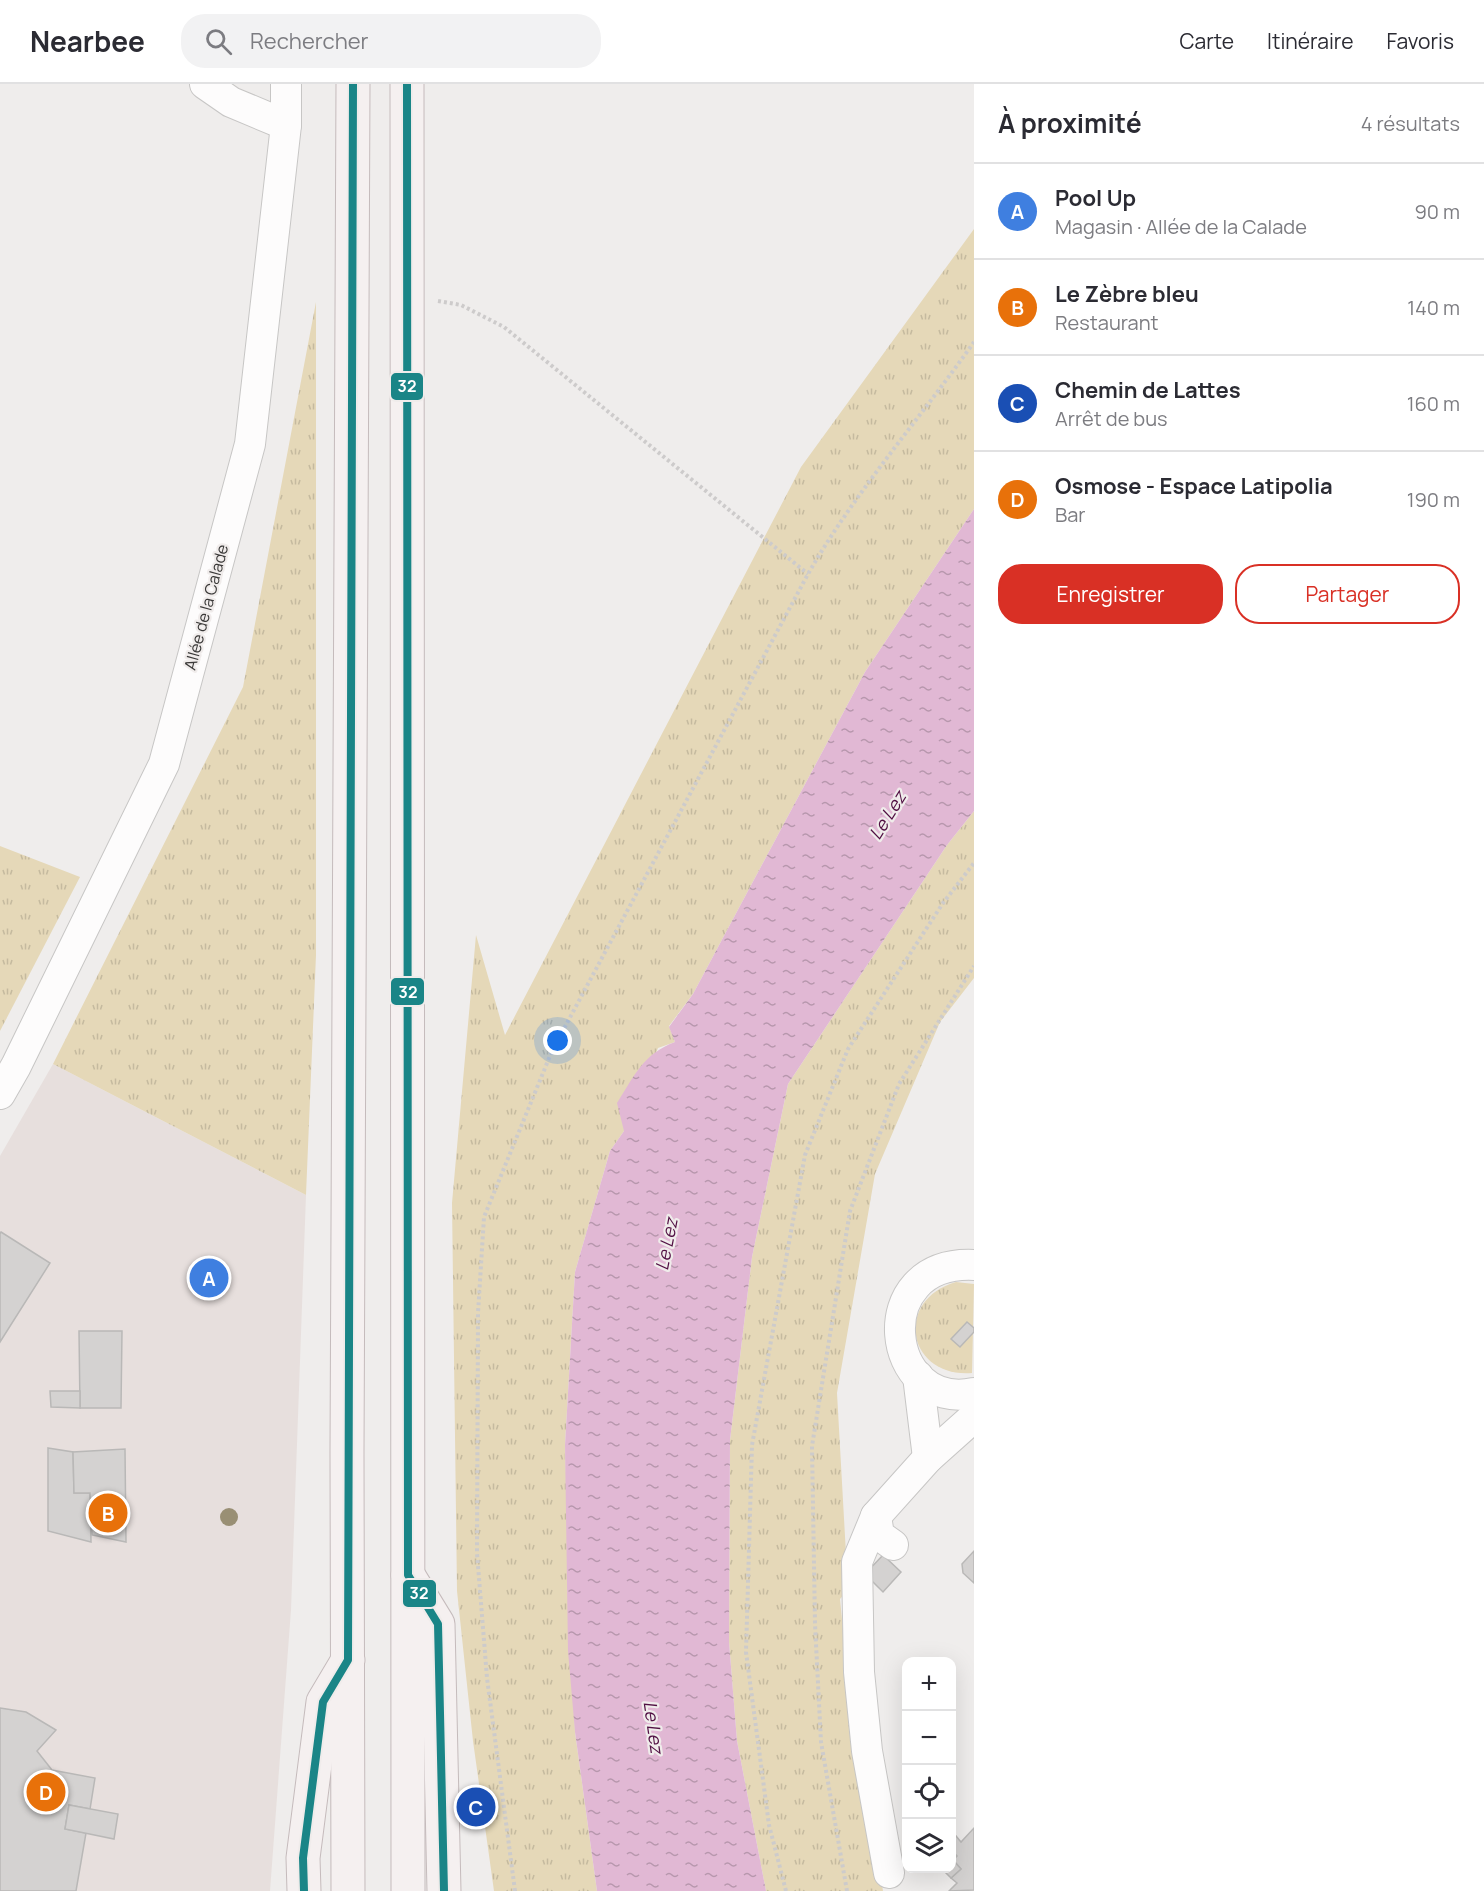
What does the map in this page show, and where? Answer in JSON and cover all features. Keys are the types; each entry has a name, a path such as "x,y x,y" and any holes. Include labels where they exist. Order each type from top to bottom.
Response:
{"main road":[{"path":"348,1891 353,84"},
{"path":"407,84 408,1891"},
{"path":"408,1575 438,1624 444,1891"},
{"path":"304,1891 303,1858 323,1702 348,1660"}],"street":[{"path":"205,84 231,102 286,125"},
{"name":"Allée de la Calade","path":"0,1094 16,1066 164,764 250,444 286,125 286,84"},
{"path":"974,1265 956,1264 936,1270 919,1282 906,1299 899,1318 899,1340 905,1359 918,1376 933,1388 951,1394 974,1393"},
{"path":"918,1376 928,1458"},
{"path":"889,1873 867,1750 859,1672 857,1562 876,1516 928,1458 974,1417"},
{"path":"876,1516 879,1535 893,1545"}],"path":[{"path":"407,297 461,305 504,327 808,574"},
{"path":"515,1891 487,1678 477,1553 478,1313 484,1217 552,1051 833,529 930,405 974,342"},
{"path":"786,1891 769,1825 746,1652 752,1445 805,1155 848,1049 943,903 974,863"},
{"path":"847,1891 820,1742 815,1624 812,1446 850,1211 899,1084 974,966"}],"shaded area":[{"path":"53,1064 306,1195 291,1610 270,1891 0,1891 0,1156"}],"green space":[{"path":"974,229 974,509 865,672 693,994 669,1026 675,1042 658,1048 624,1131 610,1151 575,1272 565,1445 575,1732 597,1891 494,1891 473,1741 457,1591 452,1203 476,935 505,1035 801,467"},
{"path":"316,302 316,955 306,1195 53,1064 243,687"},
{"path":"974,811 974,978 940,1022 875,1174 837,1393 848,1590 840,1599 847,1670 883,1891 766,1891 737,1741 729,1642 730,1440 752,1257 788,1084 947,845"},
{"path":"0,846 80,877 0,1031"},
{"path":"956,1282 974,1284 972,1373 950,1371 933,1363 922,1351 916,1336 916,1320 923,1305 936,1291"}],"water":[{"name":"Le Lez","path":"974,509 974,811 947,845 788,1084 752,1257 730,1440 729,1642 737,1741 766,1891 597,1891 575,1732 568,1651 565,1445 575,1272 610,1151 624,1131 617,1103 647,1059 675,1042 669,1027 693,994 865,672"}],"building":[{"path":"1,1232 50,1263 0,1342 0,1234"},
{"path":"967,1322 974,1328 974,1332 960,1347 951,1339"},
{"path":"79,1331 122,1331 121,1408 80,1408"},
{"path":"50,1391 80,1391 80,1408 51,1407"},
{"path":"48,1448 73,1452 74,1493 90,1493 91,1542 48,1531"},
{"path":"125,1449 126,1542 92,1535 90,1493 74,1493 73,1452"},
{"path":"974,1551 974,1583 963,1573 962,1564"},
{"path":"883,1555 901,1572 883,1592 865,1574"},
{"path":"0,1708 26,1712 56,1730 37,1751 52,1770 95,1778 90,1809 69,1805 65,1829 86,1833 76,1891 0,1891"},
{"path":"69,1805 118,1814 114,1839 65,1829"},
{"path":"974,1828 974,1890 949,1891 957,1883 951,1878 961,1869 956,1863 956,1836 961,1842"},
{"path":"956,1863 961,1869 951,1878 946,1873 956,1873"}],"transit line":[{"name":"32","path":"304,1891 303,1858 323,1702 348,1660 353,84"},
{"name":"32","path":"407,84 408,1575 438,1624 444,1891"}],"place":[{"name":"Pool Up","path":"209,1278"},
{"name":"Le Zèbre bleu","path":"108,1513"},
{"name":"Osmose - Espace Latipolia","path":"46,1792"},
{"name":"Chemin de Lattes","path":"476,1807"}]}
